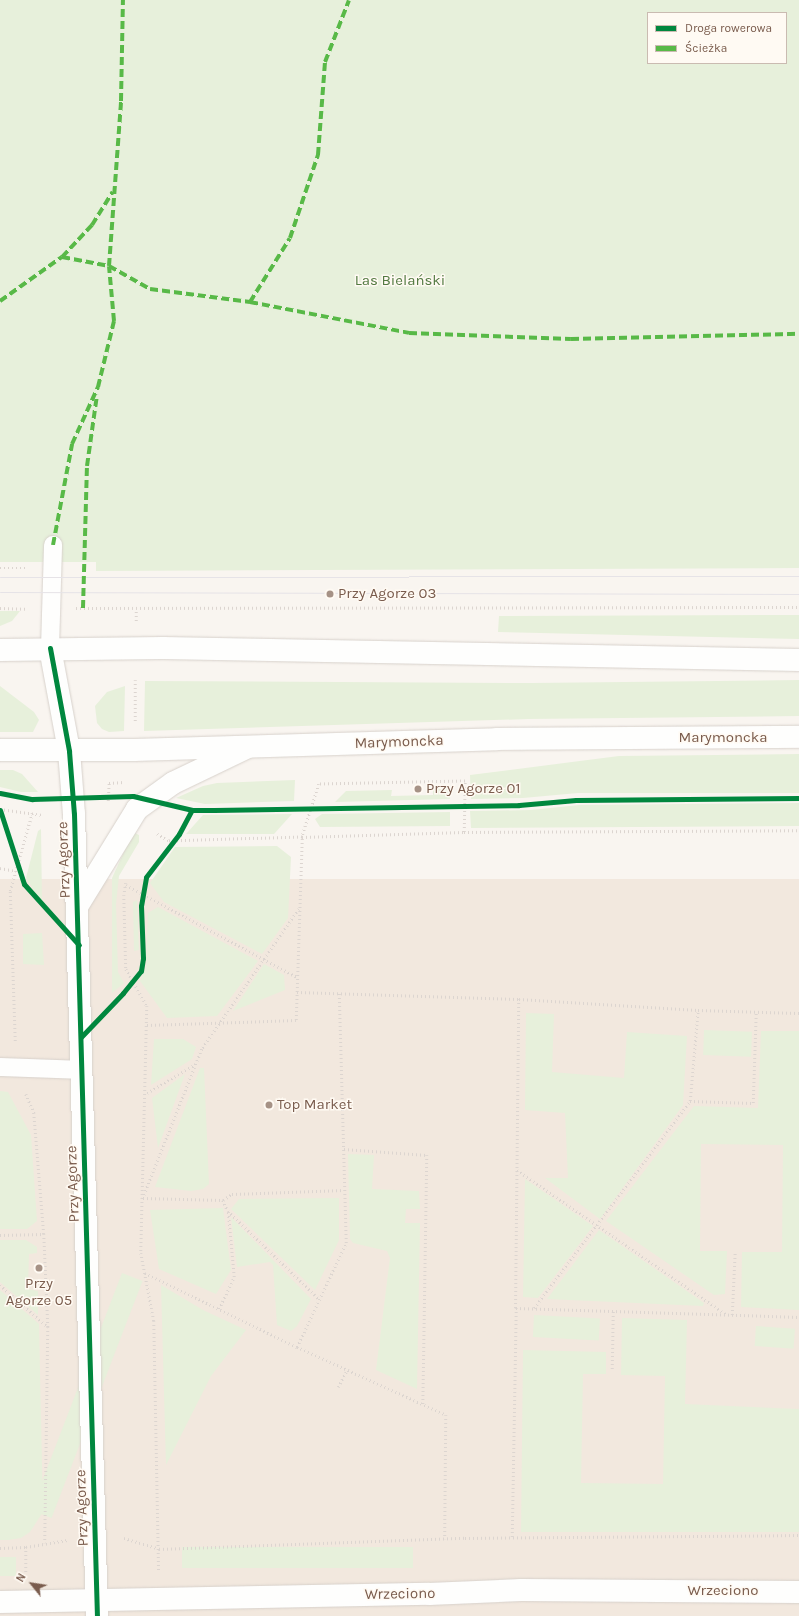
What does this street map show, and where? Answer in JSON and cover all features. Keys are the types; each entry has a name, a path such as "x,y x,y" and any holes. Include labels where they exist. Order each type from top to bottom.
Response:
{"street":[{"path":"0,650 50,648 163,648 799,660"},
{"name":"Przy Agorze","path":"50,648 69,751 73,797 78,905 97,1608"},
{"name":"Marymoncka","path":"0,750 69,751 498,739 799,737"},
{"path":"78,905 130,819 148,799 173,783 248,747"},
{"name":"Wrzeciono","path":"0,1602 97,1608 160,1598 429,1594 521,1590 799,1592"}],"lane":[{"path":"50,648 53,546"},
{"path":"8,1068 82,1070"}],"path":[{"path":"136,609 799,607"},
{"path":"135,680 135,724"},
{"path":"147,1025 296,1020 302,837 319,784 465,781 464,832"},
{"path":"73,797 132,796 148,799"},
{"path":"456,806 472,806"},
{"path":"303,810 318,809"},
{"path":"2,816 0,810 43,815"},
{"path":"32,813 10,891 8,1068 34,1113 44,1234 48,1327 44,1543"},
{"path":"150,830 168,841 174,841 464,832 799,830"},
{"path":"152,840 156,834"},
{"path":"169,846 179,834"},
{"path":"13,849 22,877"},
{"path":"0,868 16,871"},
{"path":"128,877 126,885 126,969 147,1006 141,1253 154,1321 160,1598"},
{"path":"126,885 297,977"},
{"path":"143,1198 202,1049 299,909"},
{"path":"128,987 138,975"},
{"path":"297,992 519,999 698,1010 799,1012"},
{"path":"297,1347 346,1243 338,993"},
{"path":"512,1537 519,999"},
{"path":"534,1309 690,1101 698,1010"},
{"path":"690,1101 753,1103 756,1011"},
{"path":"146,1093 195,1065"},
{"path":"344,1150 427,1155 422,1404"},
{"path":"517,1170 598,1224 726,1314"},
{"path":"143,1198 223,1200 232,1194 344,1190"},
{"path":"219,1309 234,1277 228,1211 223,1200"},
{"path":"228,1211 319,1299"},
{"path":"0,1235 44,1234"},
{"path":"732,1315 735,1252"},
{"path":"145,1273 297,1347 446,1415 445,1538"},
{"path":"0,1285 48,1327"},
{"path":"516,1308 799,1317"},
{"path":"612,1369 613,1311"},
{"path":"338,1388 347,1370"},
{"path":"0,1548 26,1547 44,1543 129,1537 159,1549 445,1538 799,1535"}],"shaded area":[{"path":"0,879 799,879 799,1616 0,1616"}],"green space":[{"name":"Las Bielański","path":"0,0 799,0 799,568 96,571 96,562 0,562"},
{"path":"0,611 20,611 12,621 0,626"},
{"path":"799,615 799,639 498,632 499,616"},
{"path":"799,680 799,716 528,719 144,731 145,681 531,683"},
{"path":"0,686 34,712 39,720 33,732 0,732"},
{"path":"125,686 124,731 109,732 102,729 97,723 95,706 107,692"},
{"path":"799,754 799,793 578,793 523,798 471,799 470,775 619,756"},
{"path":"0,770 13,770 22,774 38,792 21,792 0,787"},
{"path":"295,780 294,801 205,804 176,798 203,786 217,783"},
{"path":"449,788 450,799 335,802 346,791 392,790 391,796 433,795 433,789"},
{"path":"799,803 799,826 471,828 470,811 531,810 579,805"},
{"path":"450,812 450,826 320,827 315,819 322,814"},
{"path":"292,814 274,834 186,834 203,815"},
{"path":"41,829 42,902 26,878 38,831"},
{"path":"133,832 139,835 139,842 119,876 116,904 118,972 124,983 112,993 112,878"},
{"path":"277,846 291,857 288,918 262,954 164,902 150,883 175,847"},
{"path":"137,900 139,950 134,951 133,902"},
{"path":"158,907 258,961 217,1016 167,1018 140,981 146,967 148,913"},
{"path":"42,933 44,965 23,964 23,934"},
{"path":"264,964 284,975 285,990 233,1011"},
{"path":"526,1013 554,1014 552,1072 624,1078 627,1032 687,1036 683,1105 600,1219 545,1178 568,1178 565,1113 525,1110"},
{"path":"704,1030 752,1032 751,1057 703,1055"},
{"path":"761,1031 799,1031 799,1310 741,1307 742,1252 782,1252 783,1145 701,1144 700,1251 727,1251 725,1294 714,1295 606,1221 694,1106 758,1108"},
{"path":"154,1039 183,1039 196,1047 192,1059 151,1085"},
{"path":"200,1068 204,1068 209,1184 203,1189 191,1191 155,1187"},
{"path":"185,1074 158,1148 152,1098"},
{"path":"0,1091 8,1092 31,1135 37,1221 27,1229 0,1229"},
{"path":"348,1154 374,1155 372,1189 419,1191 420,1209 406,1209 405,1223 420,1223 417,1389 376,1370 390,1258 387,1251 353,1243 350,1239"},
{"path":"525,1179 593,1226 538,1298 523,1297"},
{"path":"339,1198 339,1240 315,1290 231,1209 239,1199"},
{"path":"223,1208 231,1270 216,1294 159,1269 150,1210"},
{"path":"231,1217 311,1299 297,1326 291,1331 277,1325 273,1265 270,1262 237,1267"},
{"path":"599,1230 704,1303 703,1306 547,1299"},
{"path":"0,1240 26,1240 37,1247 37,1253 29,1254 28,1289 38,1291 38,1315 0,1282"},
{"path":"122,1273 143,1281 52,1518 31,1510"},
{"path":"161,1285 203,1310 246,1330 211,1376 166,1465"},
{"path":"0,1290 39,1324 43,1512 30,1532 21,1538 8,1540 0,1540"},
{"path":"534,1315 600,1318 599,1340 533,1337"},
{"path":"622,1318 687,1320 685,1404 799,1409 799,1532 521,1532 523,1350 606,1352 606,1374 583,1374 581,1483 663,1484 665,1376 621,1375"},
{"path":"756,1326 795,1329 794,1349 755,1346"},
{"path":"182,1547 413,1547 413,1568 182,1568"},
{"path":"0,1557 16,1557 16,1576 0,1576"}],"tram line":[{"path":"0,577 799,576"},
{"path":"0,592 799,594"}],"marked path":[{"path":"53,545 72,444 98,387 114,321 109,266 121,101 123,0"},
{"path":"250,302 290,238 318,155 325,62 349,0"},
{"path":"62,257 92,225 113,192"},
{"path":"0,301 62,257 109,266 150,289 250,302 409,333 571,339 799,334"},
{"path":"83,608 87,466 97,395"}],"cycle path":[{"path":"50,648 69,751 74,814 97,1616"},
{"path":"0,793 32,799 133,796 192,810 519,805 576,800 799,798"},
{"path":"0,810 24,884 79,945"},
{"path":"81,1037 123,993 141,971 143,958 141,906 146,877 179,834 192,810"}],"place":[{"name":"Przy Agorze 03","path":"330,594"},
{"name":"Przy Agorze 01","path":"418,789"},
{"name":"Top Market","path":"269,1105"},
{"name":"Przy Agorze 05","path":"39,1268"}]}
